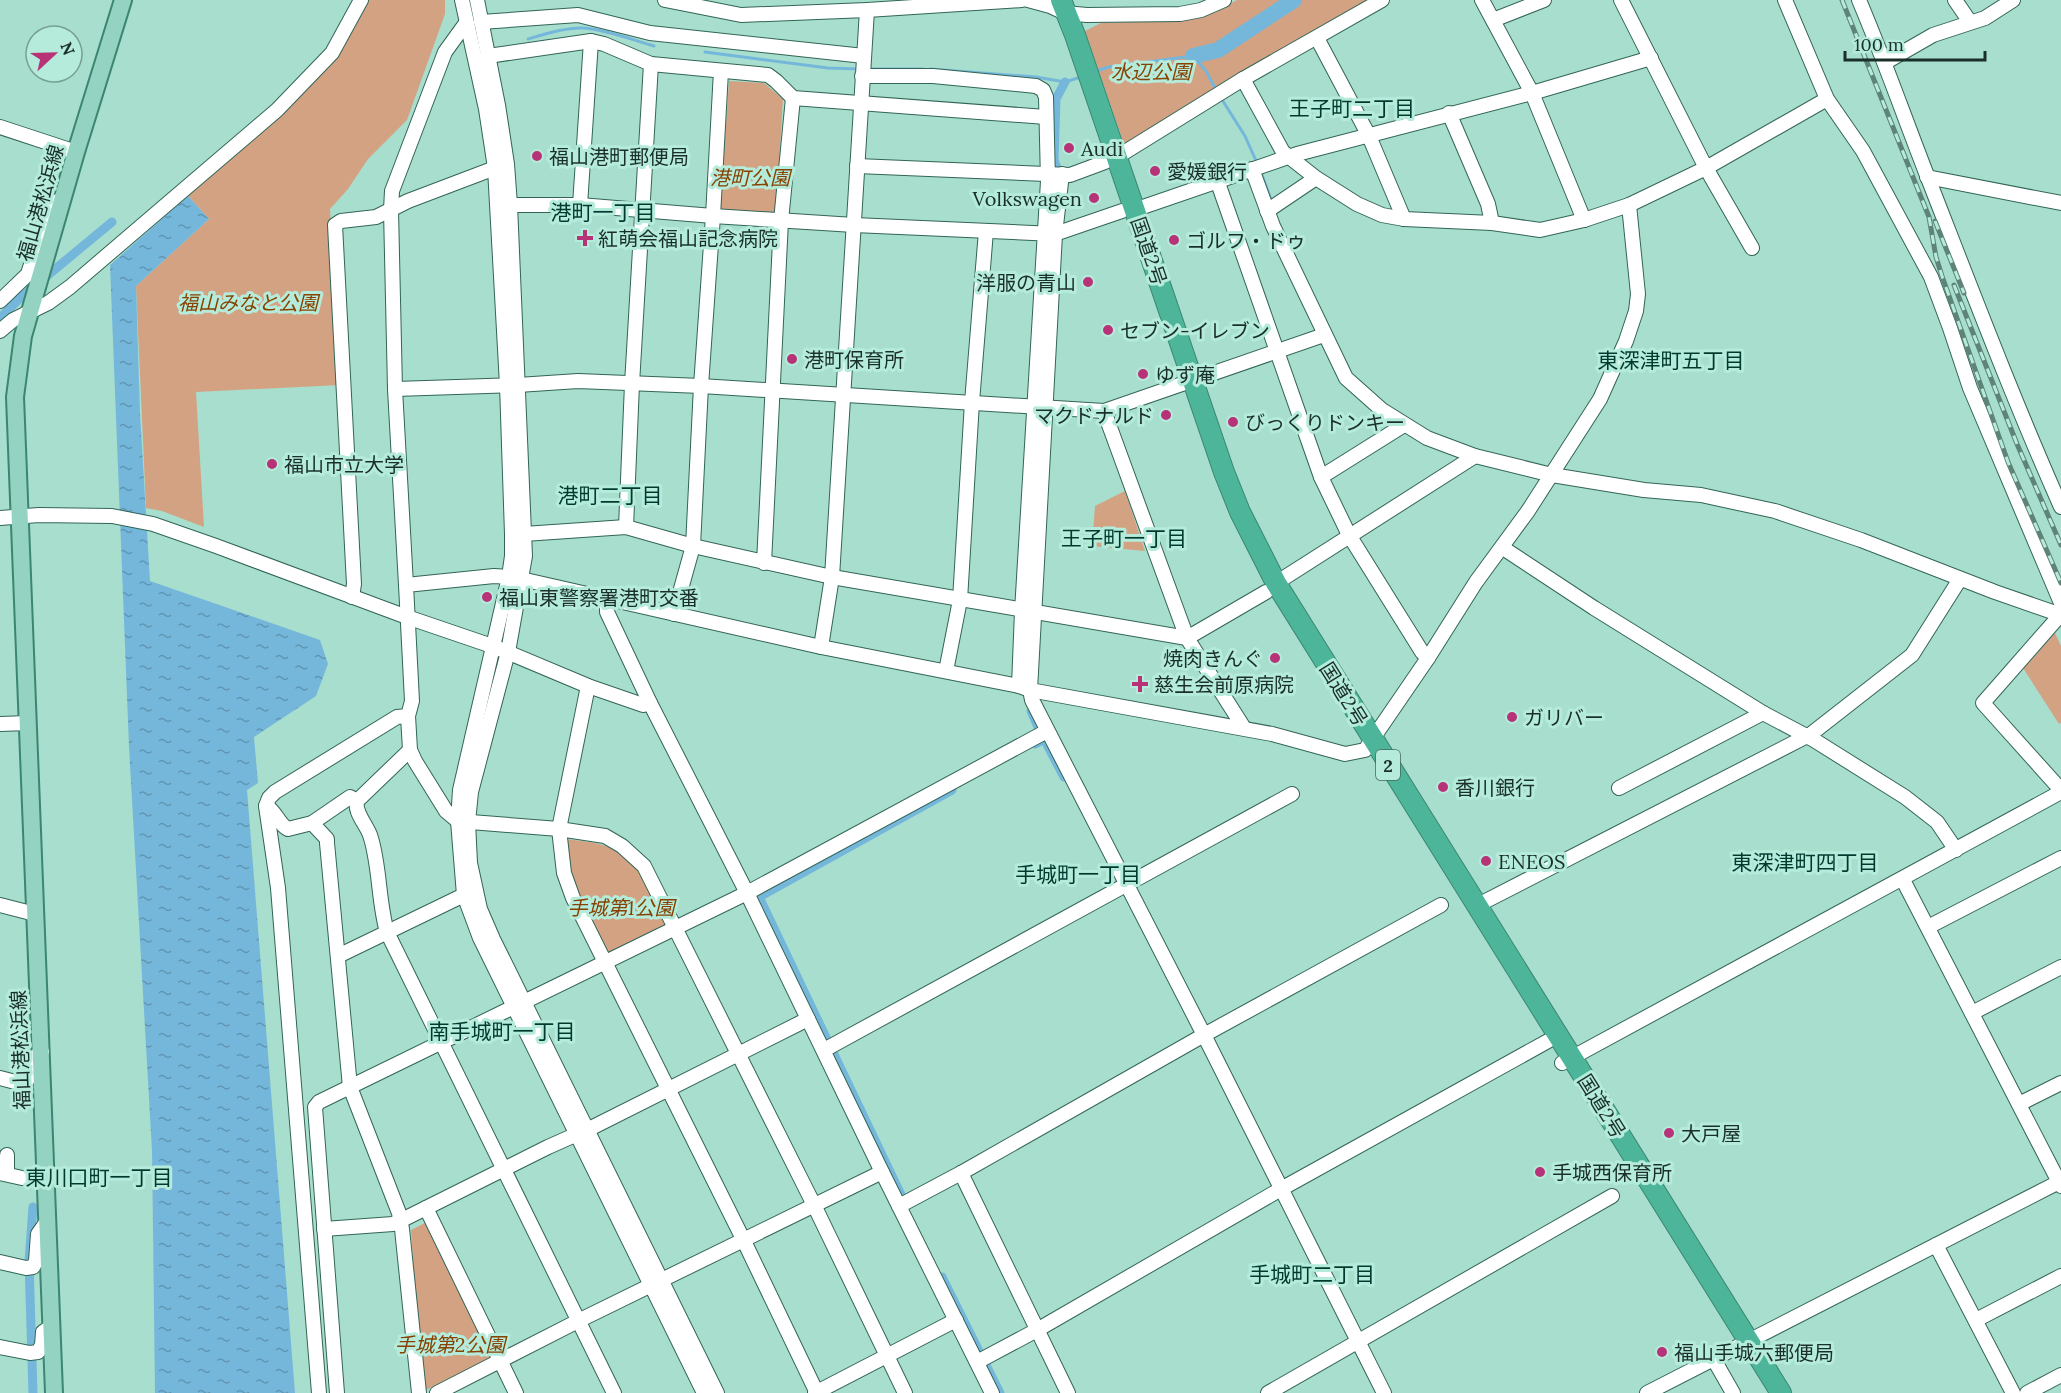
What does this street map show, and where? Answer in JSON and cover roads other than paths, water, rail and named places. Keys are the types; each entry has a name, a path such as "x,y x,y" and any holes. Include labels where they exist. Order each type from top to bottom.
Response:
{"highway":[{"name":"国道2号","path":"1056,5 1188,382 1211,473 1227,513 1548,1041 1567,1060"},
{"name":"国道2号","path":"1369,744 1476,906 1567,1060 1744,1344 1781,1393"},
{"name":"国道2号","path":"1744,1344 1767,1393"}],"main road":[{"name":"福山港松浜線","path":"54,1393 15,397 23,336 123,0"}],"street":[{"path":"0,331 13,320 48,303 70,287 277,110 332,53 361,0"},
{"path":"462,0 480,80 495,168 525,534 525,556 515,578 463,822 464,895 480,938 519,1005"},
{"path":"477,0 507,164 510,205 513,385 512,556 515,578"},
{"path":"665,0 741,15 1022,0"},
{"path":"1028,0 1056,5 1087,15 1158,15 1201,10 1224,0"},
{"path":"1155,0 1158,15"},
{"path":"857,166 1070,175 1125,152 1243,80 1382,0"},
{"path":"1482,0 1532,93 1584,220"},
{"path":"1493,20 1544,0"},
{"path":"1621,0 1706,168 1752,248"},
{"path":"1567,1060 1798,934 1903,880 2061,791 1983,703 2059,621 2061,604 1970,388 1931,277 1863,152 1827,99 1785,0"},
{"path":"1859,0 1886,62 1927,177 2039,459 2061,507"},
{"path":"1955,0 1970,22"},
{"path":"1886,62 1933,35 1985,18 2013,0"},
{"path":"820,647 832,577 867,10"},
{"path":"481,22 578,15 650,33 864,57"},
{"path":"466,23 445,52 392,191 395,389 412,700 408,716 410,750 446,812 463,822 559,829 605,836 636,857 644,866 906,1393"},
{"path":"1317,38 1369,136 1404,219"},
{"path":"488,56 591,41 604,44 651,64 768,75 793,98 1046,117"},
{"path":"580,205 591,41"},
{"path":"510,205 580,205 781,221 1050,234 1288,157 1532,93 1651,58"},
{"path":"626,527 651,64"},
{"path":"674,614 693,546 721,71"},
{"path":"863,74 933,76 1036,87 1043,90 1046,97 1046,117 1056,174 1050,234 1024,688 1127,884 1384,1393"},
{"path":"1243,80 1283,152 1316,178 1357,204 1382,215 1404,219 1492,223 1540,230 1584,220 1629,205 1706,168 1827,99"},
{"path":"764,563 781,221 793,98"},
{"path":"1449,113 1488,204 1492,223"},
{"path":"0,128 76,152"},
{"path":"352,597 354,584 335,225 341,221 376,217 408,201 495,168"},
{"path":"1252,169 1267,211 1346,378 1382,410 1427,438 1475,456 1552,475 1644,490 1701,495 1775,511 1861,540 2059,621"},
{"path":"1927,177 2061,203"},
{"path":"1267,211 1316,178"},
{"path":"1216,180 1321,477 1349,535 1422,652 1428,658"},
{"path":"0,301 28,274 50,205 63,199"},
{"path":"406,585 494,576 515,578 820,647 1272,734 1345,754 1369,744 1428,658 1476,582 1503,548 1552,475 1600,399 1626,341 1636,310 1638,294 1629,205"},
{"path":"946,671 960,600 972,402 986,231"},
{"path":"395,389 578,381 773,390 1104,411 1324,335"},
{"path":"1104,411 1188,638 1244,729"},
{"path":"1321,477 1404,425"},
{"path":"525,534 626,527 693,546 832,577 1188,638 1271,588 1349,535 1475,456"},
{"path":"0,518 39,515 112,516 153,524 501,649 588,686 643,705 650,703"},
{"path":"1503,548 1594,608 1763,713 1814,740 1905,796 1937,822 1956,850"},
{"path":"1476,906 1805,737 1912,654 1960,579"},
{"path":"607,598 607,612 650,703 747,893 992,1393"},
{"path":"588,686 559,829 564,873 604,962 743,1239 816,1393 956,1320"},
{"path":"1619,788 1763,713"},
{"path":"319,1393 278,888 266,806 269,798 275,792 397,717 408,716"},
{"path":"0,724 27,723"},
{"path":"338,1393 315,1107 319,1102 747,893 1047,731"},
{"path":"410,750 357,801 356,807 370,835 379,903 387,932 614,1393"},
{"path":"824,1050 1292,794"},
{"path":"266,806 272,809 283,826 288,829 312,823 350,797 357,801"},
{"path":"463,822 480,909 519,1005 656,1282 717,1393"},
{"path":"312,823 327,839 350,1087 400,1221 419,1393"},
{"path":"1928,927 2061,858"},
{"path":"1647,1393 2061,1182 1903,880"},
{"path":"338,956 464,895"},
{"path":"0,904 35,914"},
{"path":"899,1206 1441,905"},
{"path":"1972,1013 2061,967"},
{"path":"324,1229 393,1224 400,1221 669,1090 808,1019"},
{"path":"977,1362 1037,1330 1281,1189 1548,1041"},
{"path":"0,1078 19,1083 26,1082 31,1074 33,1058 42,1052"},
{"path":"2019,1104 2061,1083"},
{"path":"7,1155 3,1174 22,1178"},
{"path":"437,1393 656,1282 882,1172"},
{"path":"961,1173 1068,1393"},
{"path":"1268,1393 1612,1196"},
{"path":"426,1208 516,1393"},
{"path":"0,1262 26,1268 33,1267 36,1261 38,1234 48,1220"},
{"path":"1936,1245 2013,1393"},
{"path":"1976,1320 2061,1276"},
{"path":"656,1282 704,1393"},
{"path":"0,1347 30,1353 38,1352 42,1345 43,1332 52,1326"},
{"path":"1713,1358 1733,1393"},
{"path":"2027,1393 2061,1375"}],"water":[{"path":"188,196 209,219 136,286 140,413 150,581 320,640 328,664 316,696 254,737 258,783 247,790 295,1393 155,1393 152,1151 129,747 110,265"}],"waterway":[{"path":"1193,56 1218,50 1294,0"},
{"path":"528,39 563,30 584,28 611,33 654,46"},
{"path":"705,52 828,68 860,69"},
{"path":"1096,71 1109,67 1193,56 1206,71 1216,90"},
{"path":"867,69 923,69"},
{"path":"930,69 1036,77 1065,82 1081,77"},
{"path":"1056,179 1057,168 1054,160 1056,99 1065,82"},
{"path":"1221,98 1245,136 1257,163"},
{"path":"1261,172 1272,202"},
{"path":"0,318 18,300 112,222"},
{"path":"1031,711 1038,727"},
{"path":"1035,744 1044,739 1064,777"},
{"path":"903,1199 759,897 952,790"},
{"path":"33,1207 29,1261 33,1393"},
{"path":"942,1277 1000,1393"}],"railway":[{"path":"1842,0 1929,217 1942,276 2008,462 2061,583"},
{"path":"1935,221 1964,293"},
{"path":"1954,285 2017,444 2061,545"}],"place":[{"name":"Audi","path":"1069,148"},
{"name":"福山港町郵便局","path":"537,156"},
{"name":"愛媛銀行","path":"1155,171"},
{"name":"Volkswagen","path":"1094,198"},
{"name":"紅萌会福山記念病院","path":"585,238"},
{"name":"ゴルフ・ドゥ","path":"1174,240"},
{"name":"洋服の青山","path":"1088,282"},
{"name":"セブン-イレブン","path":"1108,330"},
{"name":"港町保育所","path":"792,359"},
{"name":"ゆず庵","path":"1143,374"},
{"name":"マクドナルド","path":"1166,415"},
{"name":"びっくりドンキー","path":"1233,422"},
{"name":"福山市立大学","path":"272,464"},
{"name":"福山東警察署港町交番","path":"487,597"},
{"name":"焼肉きんぐ","path":"1275,658"},
{"name":"慈生会前原病院","path":"1140,684"},
{"name":"ガリバー","path":"1512,717"},
{"name":"香川銀行","path":"1443,787"},
{"name":"ENEOS","path":"1486,861"},
{"name":"大戸屋","path":"1669,1133"},
{"name":"手城西保育所","path":"1540,1172"},
{"name":"福山手城六郵便局","path":"1662,1352"}],"district":[{"name":"王子町二丁目","path":"1352,108"},
{"name":"港町一丁目","path":"603,212"},
{"name":"東深津町五丁目","path":"1671,360"},
{"name":"港町二丁目","path":"610,495"},
{"name":"王子町一丁目","path":"1124,538"},
{"name":"東深津町四丁目","path":"1805,862"},
{"name":"手城町一丁目","path":"1078,874"},
{"name":"南手城町一丁目","path":"502,1031"},
{"name":"東川口町一丁目","path":"99,1177"},
{"name":"手城町二丁目","path":"1312,1274"}],"park label":[{"name":"水辺公園","path":"1151,71"},
{"name":"港町公園","path":"750,177"},
{"name":"福山みなと公園","path":"248,302"},
{"name":"手城第1公園","path":"621,907"},
{"name":"手城第2公園","path":"450,1344"}]}
